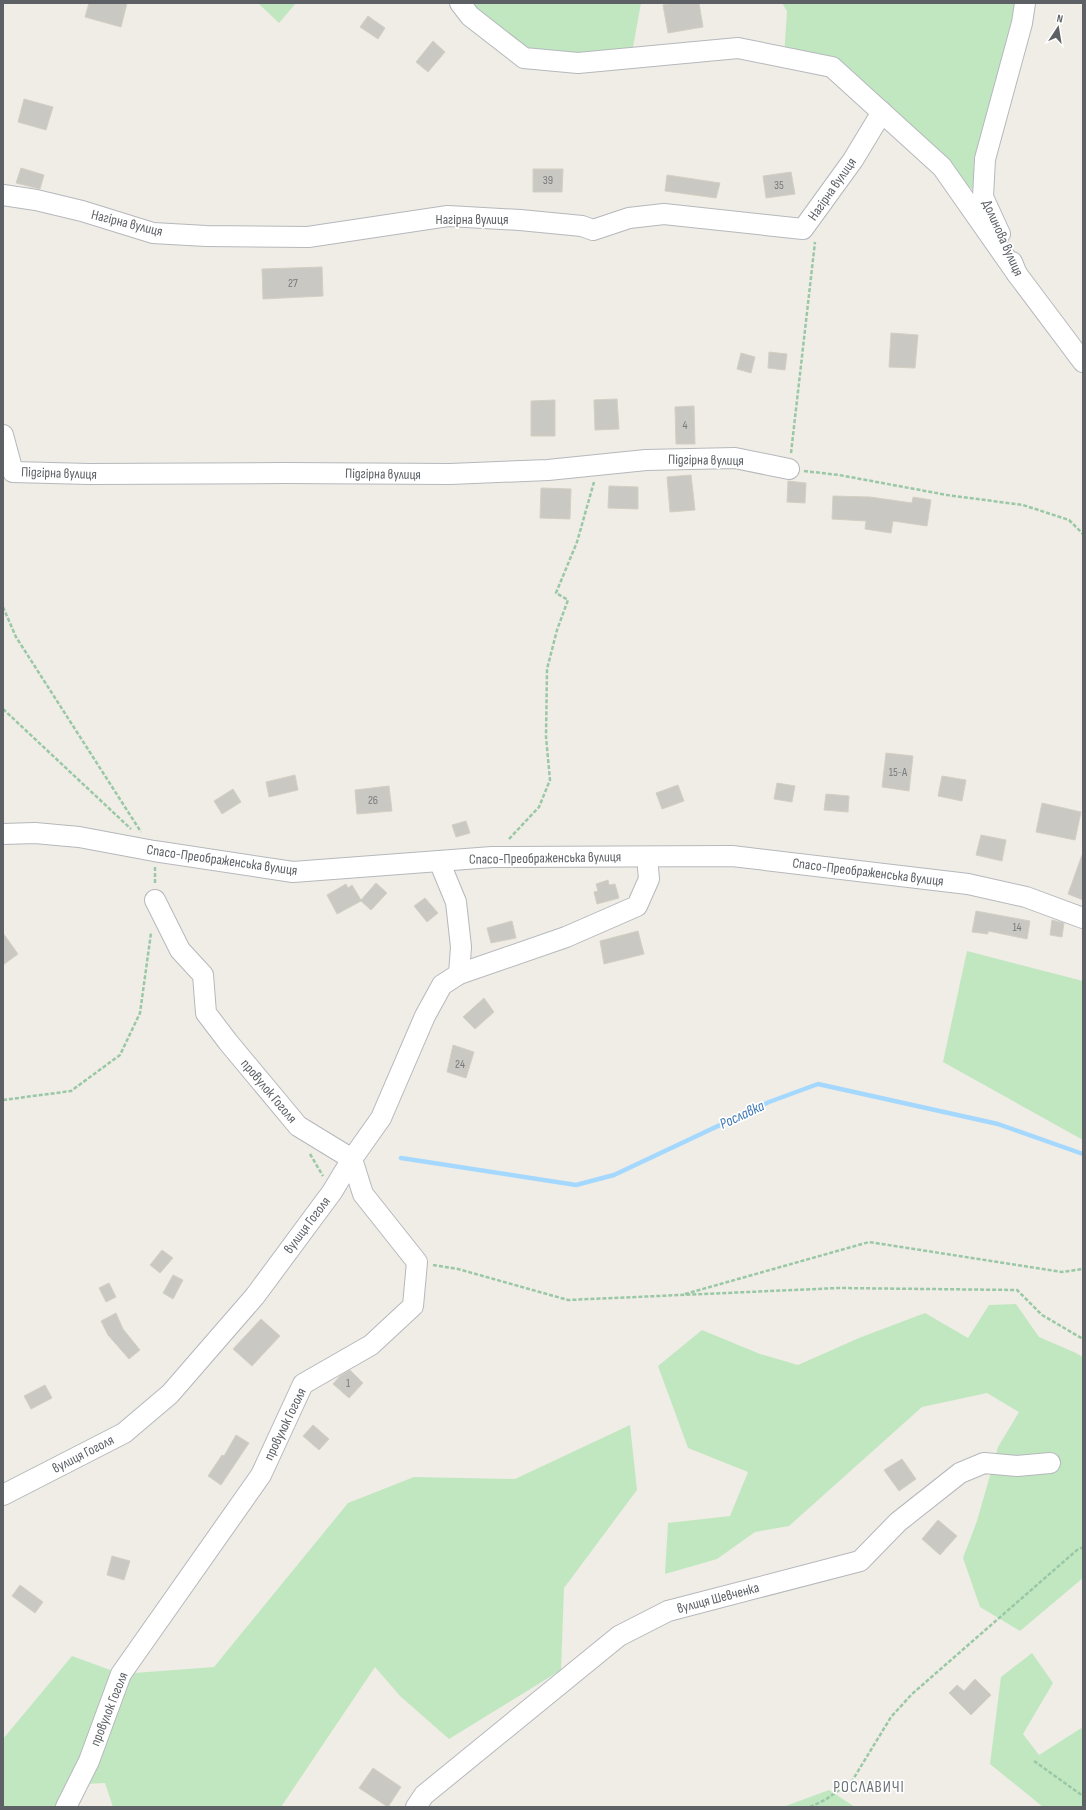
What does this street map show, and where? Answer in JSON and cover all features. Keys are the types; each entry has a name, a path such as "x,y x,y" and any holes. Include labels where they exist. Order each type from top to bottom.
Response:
{"street":[{"path":"460,3 470,16 524,58 578,63 738,48 832,67 942,167 1017,274"},
{"name":"Долинова вулиця","path":"1025,3 1022,23 985,159 983,197 1017,274 1083,362"},
{"name":"Нагірна вулиця","path":"3,195 36,200 82,211 153,233 206,236 308,237 448,216 520,220 582,226 593,230 629,218 664,214 804,229 853,160 882,112"},
{"name":"Підгірна вулиця","path":"3,435 13,472 89,474 283,472 450,474 548,470 646,460 735,458 789,469"},
{"name":"Спасо-Преображенська вулиця","path":"3,834 35,833 79,837 154,851 293,872 492,857 647,858 732,856 968,884 1026,897 1083,918"},
{"name":"вулиця Гоголя","path":"3,1495 124,1433 170,1394 255,1296 332,1192 352,1159 381,1118 425,1016 442,985 459,974 566,937 637,906 648,879 647,858"},
{"path":"439,861 456,902 461,947 459,974"},
{"name":"провулок Гоголя","path":"156,900 180,950 204,975 206,1013 228,1042 298,1126 352,1159"},
{"path":"352,1159 363,1194 417,1262"},
{"name":"провулок Гоголя","path":"66,1807 89,1761 121,1674 261,1475 303,1384 370,1345 413,1306 417,1262"},
{"name":"вулиця Шевченка","path":"416,1807 424,1796 619,1636 668,1611 860,1561 898,1522 953,1478 960,1473 984,1463 1017,1466 1050,1463"}],"path":[{"path":"804,229 815,236 789,469 839,475 946,495 1023,505 1069,520 1083,534"},
{"path":"492,857 539,807 550,780 546,737 547,669 557,630 568,600 556,593 577,542 599,464"},
{"path":"3,607 16,637 154,851 156,900"},
{"path":"3,709 154,851"},
{"path":"3,1100 71,1091 120,1055 136,1025 140,1013 152,932"},
{"path":"681,1295 869,1242 1062,1272 1083,1269"},
{"path":"417,1262 458,1269 568,1300 838,1288 1017,1290 1042,1315 1083,1339"},
{"path":"810,1807 825,1800 852,1781 891,1717 912,1694 1077,1550 1083,1547"},
{"path":"1034,1761 1083,1796"}],"green space":[{"path":"258,3 296,3 279,23"},
{"path":"460,3 641,3 631,58 524,58"},
{"path":"782,3 1025,3 983,197 942,167 832,67 784,57 787,11"},
{"path":"967,951 1083,981 1083,1140 943,1062"},
{"path":"1016,1304 1039,1337 1083,1357 1083,1578 1020,1631 980,1607 963,1558 977,1521 998,1447 1019,1412 987,1393 922,1407 789,1526 755,1532 717,1559 665,1574 668,1523 730,1516 748,1472 688,1448 658,1366 702,1330 760,1354 798,1365 859,1338 925,1313 968,1338 989,1305"},
{"path":"630,1425 637,1490 564,1588 561,1670 449,1739 400,1696 375,1667 281,1807 113,1807 105,1783 67,1785 58,1807 3,1807 3,1739 72,1656 121,1674 214,1667 348,1503 414,1477 515,1479"},
{"path":"1032,1653 1053,1683 1023,1734 1039,1755 1083,1727 1083,1807 1043,1807 990,1764 1001,1677"},
{"path":"829,1790 855,1807 783,1807"}],"building":[{"path":"89,3 127,3 121,27 85,17"},
{"path":"671,3 699,3 703,27 668,33 663,5"},
{"path":"368,16 385,28 378,39 360,27"},
{"path":"433,41 445,52 428,72 416,62"},
{"path":"24,99 53,107 46,130 18,122"},
{"path":"21,168 44,175 40,189 16,183"},
{"path":"533,169 563,169 562,192 533,192"},
{"path":"791,172 795,194 766,198 763,176"},
{"path":"667,175 720,183 716,198 665,191"},
{"path":"322,267 323,296 263,299 262,269"},
{"path":"891,333 918,335 915,368 889,367"},
{"path":"769,352 787,354 785,370 768,368"},
{"path":"741,353 755,357 751,373 737,369"},
{"path":"617,399 619,429 595,430 594,400"},
{"path":"555,400 555,436 531,436 531,401"},
{"path":"694,406 695,444 676,444 675,407"},
{"path":"691,475 695,510 670,512 667,477"},
{"path":"788,481 806,483 805,503 787,502"},
{"path":"609,486 638,487 638,509 608,508"},
{"path":"541,488 571,489 570,519 540,518"},
{"path":"833,496 870,497 912,503 913,497 931,500 927,526 893,521 891,533 865,529 866,521 832,519"},
{"path":"886,753 913,756 909,791 882,787"},
{"path":"295,775 298,790 269,797 266,782"},
{"path":"942,776 966,780 962,801 938,796"},
{"path":"777,783 795,786 792,802 774,799"},
{"path":"678,785 684,801 662,809 656,793"},
{"path":"389,786 392,811 357,814 355,790"},
{"path":"233,789 241,802 222,814 214,801"},
{"path":"826,794 849,796 848,812 824,810"},
{"path":"1042,803 1081,812 1075,840 1036,832"},
{"path":"466,821 470,833 456,837 452,825"},
{"path":"981,835 1006,840 1002,861 976,855"},
{"path":"1082,855 1083,856 1083,900 1068,894"},
{"path":"608,880 609,885 615,884 619,898 597,904 594,892 598,891 596,884"},
{"path":"376,883 387,893 371,910 361,901 337,914 327,895 346,884 348,888 352,885 361,900"},
{"path":"425,898 438,913 427,922 414,906"},
{"path":"976,911 1030,921 1027,939 988,931 988,934 972,932"},
{"path":"1052,920 1064,923 1062,937 1050,935"},
{"path":"512,921 516,938 491,943 487,928"},
{"path":"638,931 644,954 604,964 600,941"},
{"path":"3,933 18,954 3,965"},
{"path":"484,998 494,1012 475,1029 463,1017"},
{"path":"453,1045 474,1052 466,1078 447,1072"},
{"path":"162,1250 173,1258 160,1273 150,1265"},
{"path":"173,1275 183,1280 173,1299 163,1293"},
{"path":"109,1283 116,1297 106,1302 99,1288"},
{"path":"116,1313 123,1329 140,1350 129,1359 108,1335 101,1321"},
{"path":"261,1319 280,1336 252,1366 233,1349"},
{"path":"350,1370 363,1383 349,1398 333,1384 340,1376"},
{"path":"45,1385 52,1398 31,1409 24,1396"},
{"path":"313,1425 329,1439 319,1450 303,1436"},
{"path":"236,1435 249,1443 221,1485 208,1476 222,1455 224,1456"},
{"path":"902,1459 916,1479 899,1491 884,1470"},
{"path":"938,1520 957,1536 940,1555 922,1539"},
{"path":"112,1556 130,1561 124,1580 107,1575"},
{"path":"20,1585 43,1602 35,1613 12,1596"},
{"path":"975,1679 991,1695 971,1715 949,1693 957,1685 964,1691"},
{"path":"373,1768 401,1787 388,1807 359,1788"}],"waterway":[{"name":"Рославка","path":"401,1158 576,1185 614,1175 769,1102 818,1084 998,1124 1083,1154"}],"district":[{"name":"РОСЛАВИЧІ","path":"869,1787"}]}
